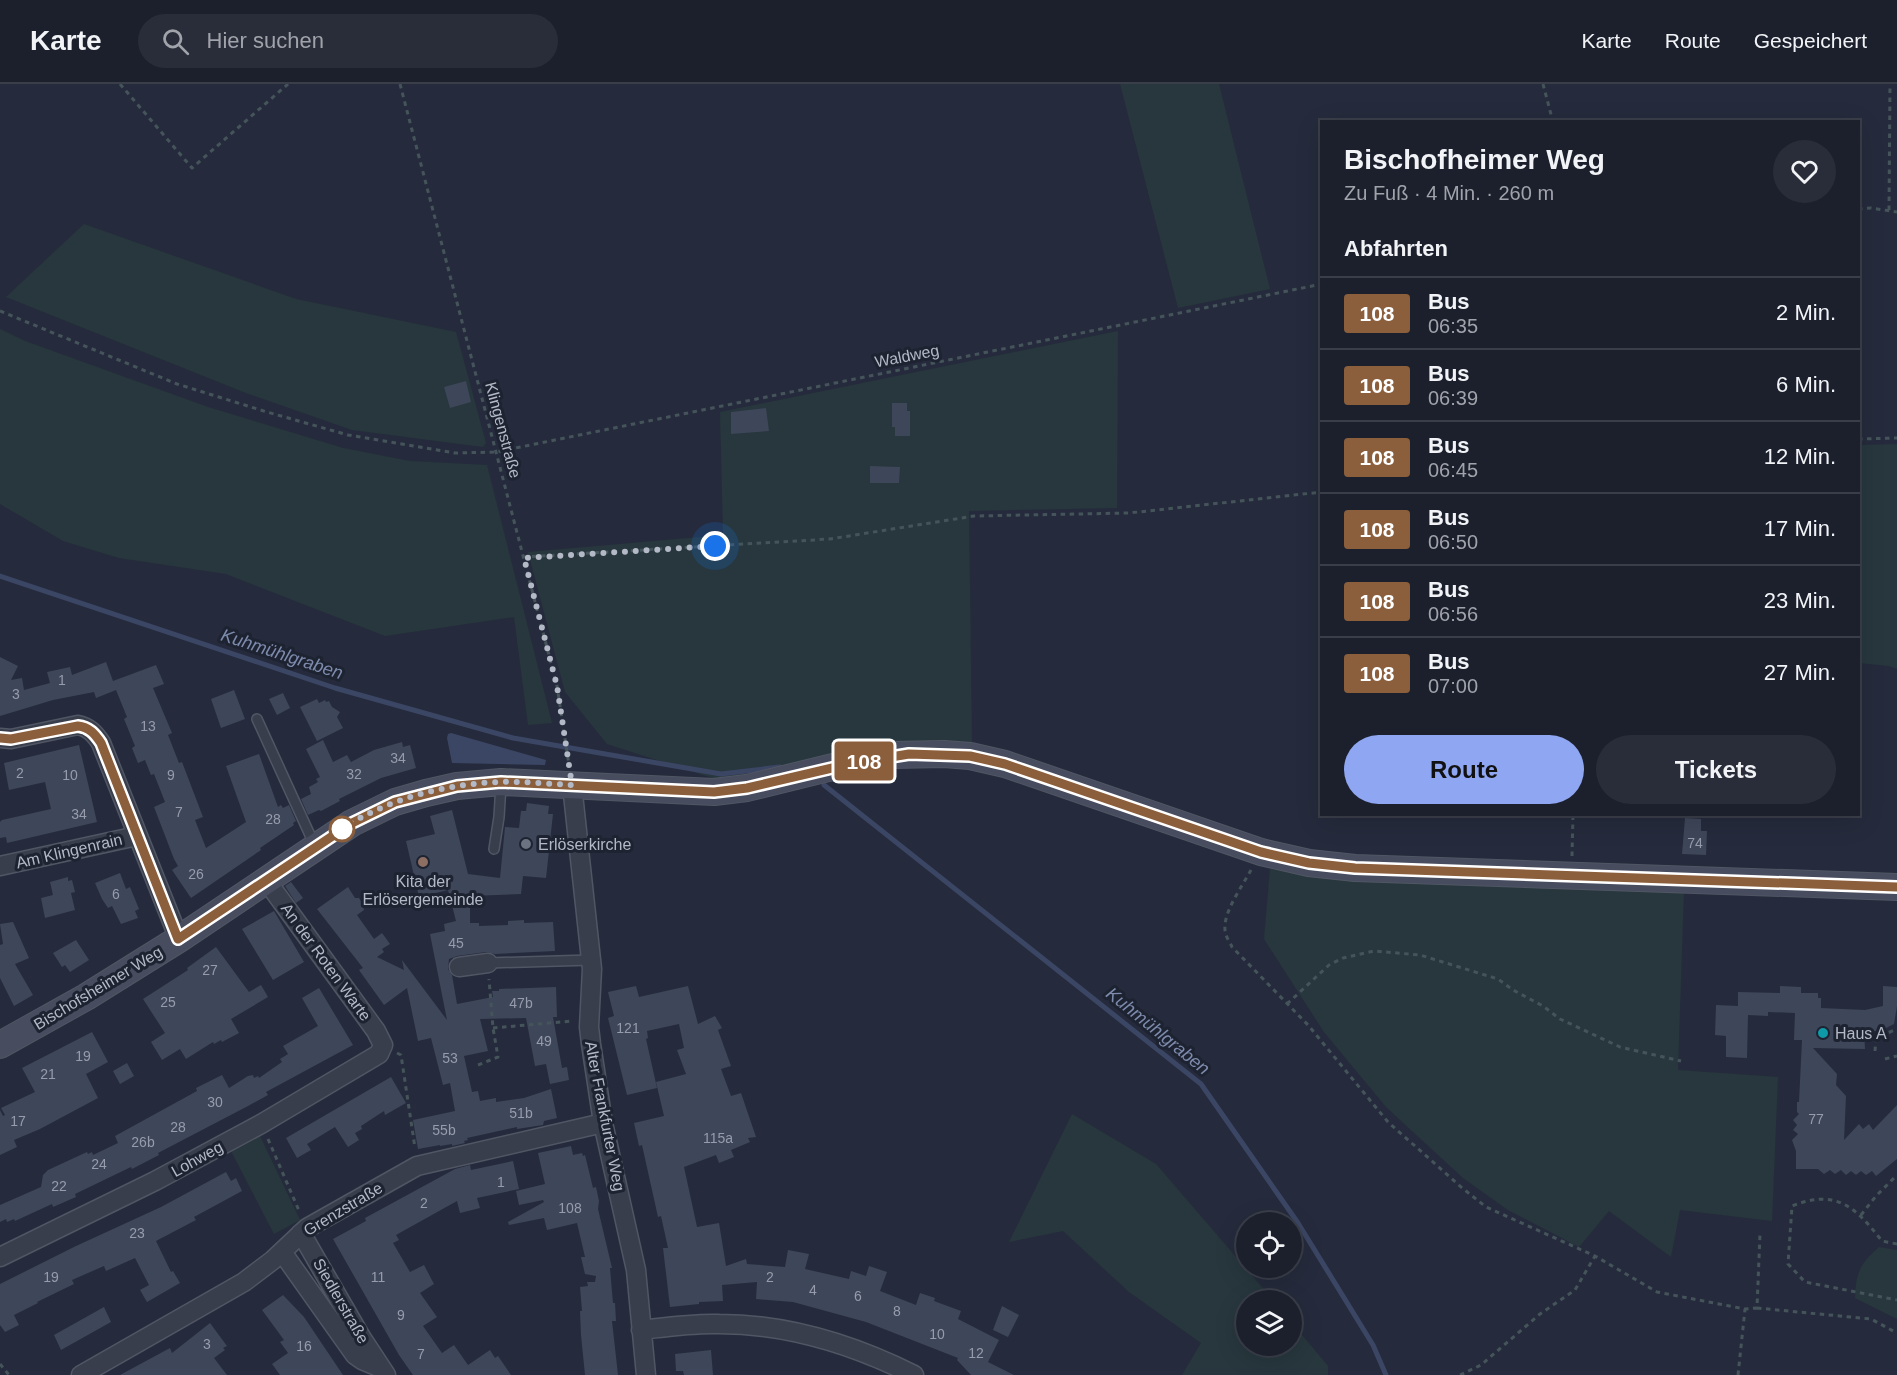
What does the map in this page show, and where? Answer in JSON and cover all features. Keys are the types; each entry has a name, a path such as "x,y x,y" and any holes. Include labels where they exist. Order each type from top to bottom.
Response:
{"street":[{"path":"0,738 11,739 68,726 89,729 101,743 178,939"},
{"name":"Bischofsheimer Weg","path":"0,1045 77,1002 178,939 352,823 395,802 457,786 501,782 714,792 767,784 892,755 927,753 970,756 1005,764 1261,852 1309,863 1355,868 1897,886"},
{"name":"Alter Frankfurter Weg","path":"572,785 591,960 589,1019 591,1044 603,1123 636,1270 646,1375"},
{"name":"Am Klingenrain","path":"0,866 137,836"},
{"name":"An der Roten Warte","path":"266,880 376,1032 382,1045"},
{"path":"459,968 488,963"},
{"name":"Lohweg","path":"0,1257 155,1182 261,1124 372,1059 379,1054 382,1045"},
{"name":"Grenzstraße","path":"81,1375 244,1282 304,1231 417,1166 603,1123"},
{"name":"Siedlerstraße","path":"304,1231 384,1371"},
{"name":"Siedlerstraße","path":"282,1252 355,1355 384,1371"},
{"path":"641,1330 717,1324 779,1329 828,1341 914,1375"}],"lane":[{"path":"257,719 315,846"},
{"path":"494,849 500,817 501,782"},
{"path":"488,963 591,960"}],"path":[{"path":"120,84 192,168 288,84"},
{"name":"Klingenstraße","path":"400,84 557,686 572,785"},
{"path":"1543,84 1552,120"},
{"path":"1889,210 1890,84"},
{"path":"1860,209 1897,212"},
{"name":"Waldweg","path":"0,311 177,384 348,435 455,453 496,452 1320,284"},
{"path":"1860,439 1897,438"},
{"path":"524,558 830,538 974,516 1128,513 1320,492"},
{"path":"1572,876 1573,816"},
{"path":"1261,852 1231,906 1226,922 1225,932 1232,947 1308,1025 1388,1122 1486,1207 1594,1257 1657,1293 1745,1309 1757,1308 1871,1319 1897,1333"},
{"path":"1287,1004 1329,965 1343,958 1374,951 1420,955 1498,979 1560,1019 1620,1047 1682,1061"},
{"path":"478,1065 498,1057 491,998"},
{"path":"493,1028 589,1019"},
{"path":"1875,1051 1876,1038 1897,1029"},
{"path":"382,1045 401,1055 417,1166"},
{"path":"1885,1059 1897,1056"},
{"path":"261,1124 304,1231"},
{"path":"1861,1215 1895,1177"},
{"path":"1897,1244 1882,1241 1861,1215 1841,1202 1806,1200 1792,1206 1788,1264 1805,1282 1897,1300"},
{"path":"1757,1308 1760,1234"},
{"path":"1460,1375 1481,1365 1540,1314 1575,1290 1594,1257"},
{"path":"1738,1375 1745,1309"},
{"path":"0,1365 9,1375"}],"shaded area":[{"path":"1120,84 1219,84 1270,289 1178,308"},
{"path":"84,224 296,299 456,332 486,443 483,447 352,430 246,393 6,297"},
{"path":"0,329 25,341 208,407 343,448 410,461 487,465 552,723 528,725 514,617 385,636 226,574 119,558 63,541 0,504"},
{"path":"1118,331 1117,508 969,511 972,745 734,785 607,744 565,692 528,552 723,535 720,412"},
{"path":"1897,444 1897,669 1860,663 1860,445"},
{"path":"1270,869 1684,889 1678,1070 1778,1077 1772,1221 1680,1210 1671,1257 1609,1211 1579,1247 1508,1210 1463,1178 1386,1107 1324,1032 1264,939"},
{"path":"1072,1114 1156,1164 1236,1257 1236,1278 1254,1278 1264,1290 1236,1290 1236,1356 1302,1356 1302,1335 1328,1366 1328,1375 1182,1375 1201,1343 1129,1292 1063,1231 1009,1242"},
{"path":"260,1136 300,1220 274,1234 231,1151"},
{"path":"1879,1247 1897,1250 1897,1319 1855,1298 1856,1281 1860,1269 1867,1258"}],"water":[{"path":"451,733 546,760 545,765 452,763 447,738"}],"building":[{"path":"466,381 471,402 450,408 444,387"},
{"path":"892,403 907,403 907,411 910,411 910,436 895,436 895,427 892,427"},
{"path":"766,408 769,431 731,434 731,412"},
{"path":"870,466 900,467 899,483 870,483"},
{"path":"0,657 18,666 11,680 22,678 24,690 50,683 47,672 70,667 72,675 106,662 113,681 156,665 164,684 153,688 172,733 168,735 179,763 182,762 203,817 195,820 206,848 246,822 226,766 259,754 278,807 281,805 283,808 289,805 296,821 294,825 191,898 172,870 178,866 154,807 165,802 154,774 151,775 145,760 138,763 132,748 135,746 124,719 127,717 116,690 96,698 94,692 53,700 0,716"},
{"path":"234,690 245,719 221,728 211,699"},
{"path":"283,693 290,708 277,715 269,699"},
{"path":"317,699 319,703 329,701 332,707 340,712 337,717 343,728 317,741 300,707"},
{"path":"323,740 333,762 347,755 351,762 374,750 402,742 403,747 410,745 416,768 381,778 339,799 340,801 321,811 308,815 301,799 311,794 309,787 318,782 316,779 320,777 306,749"},
{"path":"79,745 97,822 7,843 6,837 0,838 2,820 51,809 45,782 9,790 4,763"},
{"path":"527,803 549,806 548,814 553,814 546,878 523,876 521,894 470,896 470,923 479,923 479,926 508,925 508,921 524,920 524,923 553,922 555,951 495,954 486,952 457,956 449,959 448,969 452,975 457,1004 493,997 492,991 499,991 499,989 556,987 557,1017 553,1017 562,1068 567,1067 569,1080 550,1084 546,1064 535,1066 526,1018 480,1019 488,1051 464,1056 472,1092 478,1091 480,1101 496,1098 496,1102 524,1098 551,1089 557,1118 544,1121 543,1125 517,1129 517,1127 467,1138 465,1143 452,1146 452,1144 440,1145 418,1149 413,1120 455,1111 450,1083 443,1085 431,1038 418,1041 407,988 384,1005 359,970 363,968 317,909 348,887 355,898 359,898 362,903 364,910 357,915 374,939 382,933 390,944 382,949 384,952 377,957 404,970 402,960 447,1020 430,934 445,931 444,924 456,921 448,890 419,897 406,841 435,834 430,816 452,810 468,874 500,878 505,827 519,828 521,811 526,811"},
{"path":"1685,818 1701,819 1701,831 1707,831 1706,855 1682,854"},
{"path":"120,873 126,889 130,887 139,909 135,911 138,918 121,924 112,906 108,908 102,899 95,883"},
{"path":"68,877 68,881 72,880 75,892 71,893 75,910 45,918 41,898 53,895 50,882"},
{"path":"291,882 303,898 296,903 285,886"},
{"path":"274,911 304,962 273,980 242,929"},
{"path":"13,922 29,958 15,964 33,995 14,1006 0,978 0,945 3,944 0,924"},
{"path":"76,940 89,960 70,972 65,965 62,967 53,953"},
{"path":"216,947 249,992 261,985 268,997 231,1019 239,1033 222,1042 221,1040 214,1044 213,1042 186,1059 180,1049 162,1060 151,1042 165,1033 143,999 188,970 187,968"},
{"path":"636,986 639,997 688,986 698,1024 715,1016 722,1028 718,1030 731,1066 721,1069 731,1096 741,1093 756,1137 748,1138 750,1142 731,1150 734,1157 719,1163 716,1155 684,1167 697,1227 719,1223 726,1266 746,1259 747,1264 785,1267 788,1250 809,1254 805,1269 849,1279 851,1271 866,1276 869,1266 887,1272 880,1291 916,1305 920,1293 961,1311 958,1319 999,1340 988,1362 1014,1375 971,1375 957,1360 958,1358 866,1322 793,1302 756,1299 757,1282 722,1285 723,1301 670,1307 663,1248 668,1248 661,1216 658,1217 642,1145 639,1146 634,1123 664,1116 656,1082 686,1074 677,1050 684,1048 679,1024 647,1031 648,1038 646,1039 657,1088 627,1095 608,1018 614,1016 608,992"},
{"path":"1780,986 1801,987 1801,993 1818,993 1818,998 1821,998 1821,1008 1865,1010 1883,1006 1883,986 1897,987 1894,1024 1886,1028 1886,1031 1864,1031 1865,1049 1813,1048 1837,1074 1836,1085 1846,1096 1844,1140 1859,1124 1863,1129 1869,1124 1873,1130 1897,1105 1897,1159 1876,1176 1872,1171 1866,1175 1861,1171 1856,1175 1851,1171 1846,1175 1841,1170 1835,1174 1830,1170 1824,1174 1818,1169 1796,1169 1796,1151 1792,1140 1798,1134 1793,1130 1797,1125 1793,1120 1799,1114 1797,1102 1799,1102 1802,1040 1794,1040 1795,1013 1768,1012 1768,1016 1748,1015 1747,1058 1726,1057 1726,1036 1715,1035 1716,1005 1738,1006 1738,992 1780,993"},
{"path":"319,988 353,1045 266,1092 268,1095 132,1169 131,1167 53,1207 52,1204 15,1221 14,1219 7,1222 6,1219 0,1222 0,1205 41,1187 43,1175 48,1170 87,1152 88,1154 92,1152 93,1155 118,1143 115,1136 222,1075 229,1088 248,1076 253,1075 254,1078 258,1076 259,1078 282,1062 280,1059 288,1054 283,1046 318,1026 302,998"},
{"path":"92,1032 108,1062 86,1074 98,1098 14,1140 17,1147 0,1155 0,1110 3,1116 5,1115 1,1108 35,1092 22,1068"},
{"path":"127,1063 134,1076 120,1084 113,1071"},
{"path":"391,1077 406,1103 385,1115 384,1111 361,1126 362,1129 355,1133 359,1140 348,1147 335,1127 307,1144 311,1150 297,1158 286,1138"},
{"path":"571,1146 573,1155 582,1153 583,1156 585,1155 593,1188 596,1187 599,1201 598,1209 612,1268 610,1268 616,1321 612,1321 618,1375 585,1375 580,1287 588,1286 587,1282 595,1282 596,1276 585,1274 581,1257 585,1257 577,1223 547,1230 544,1218 509,1225 508,1222 544,1202 543,1200 519,1205 516,1191 545,1184 538,1153"},
{"path":"513,1161 519,1189 477,1198 480,1208 460,1213 457,1201 396,1235 399,1240 393,1243 410,1272 424,1265 434,1284 420,1293 437,1317 423,1326 442,1353 454,1345 468,1365 490,1350 495,1358 498,1356 511,1375 413,1375 399,1355 333,1239 366,1221 365,1218 455,1169 470,1165 471,1170"},
{"path":"226,1172 231,1181 236,1178 242,1191 194,1217 196,1220 156,1241 171,1272 173,1271 180,1283 147,1302 140,1290 149,1285 135,1258 106,1271 104,1266 72,1280 74,1284 14,1315 19,1325 5,1332 0,1325 0,1284 161,1207"},
{"path":"283,1295 304,1317 343,1375 280,1375 272,1364 288,1353 280,1342 284,1340 262,1310"},
{"path":"1002,1306 1019,1315 1008,1337 993,1330"},
{"path":"104,1307 111,1322 61,1350 54,1335"},
{"path":"210,1323 227,1346 214,1358 227,1375 120,1375 170,1348 172,1353"},
{"path":"711,1350 713,1375 684,1375 683,1371 676,1371 675,1354"}],"waterway":[{"name":"Kuhmühlgraben","path":"0,576 335,688 513,738 721,774 780,767"},
{"name":"Kuhmühlgraben","path":"824,785 1201,1084 1298,1223 1373,1345 1386,1375"}],"bus line":[{"name":"108","path":"0,738 11,739 68,726 85,727 95,735 101,743 178,939 352,823 395,802 426,793 457,786 501,782 714,792 762,785 874,758 927,753 970,756 1005,764 1261,852 1309,863 1355,868 1897,887"}],"place":[{"name":"Erlöserkirche","path":"526,844"},
{"name":"Kita der Erlösergemeinde","path":"423,862"},
{"name":"Haus A","path":"1823,1033"}],"route":[{"path":"342,829 395,802 457,786 501,782 572,785 557,686 524,558 715,546"}]}
